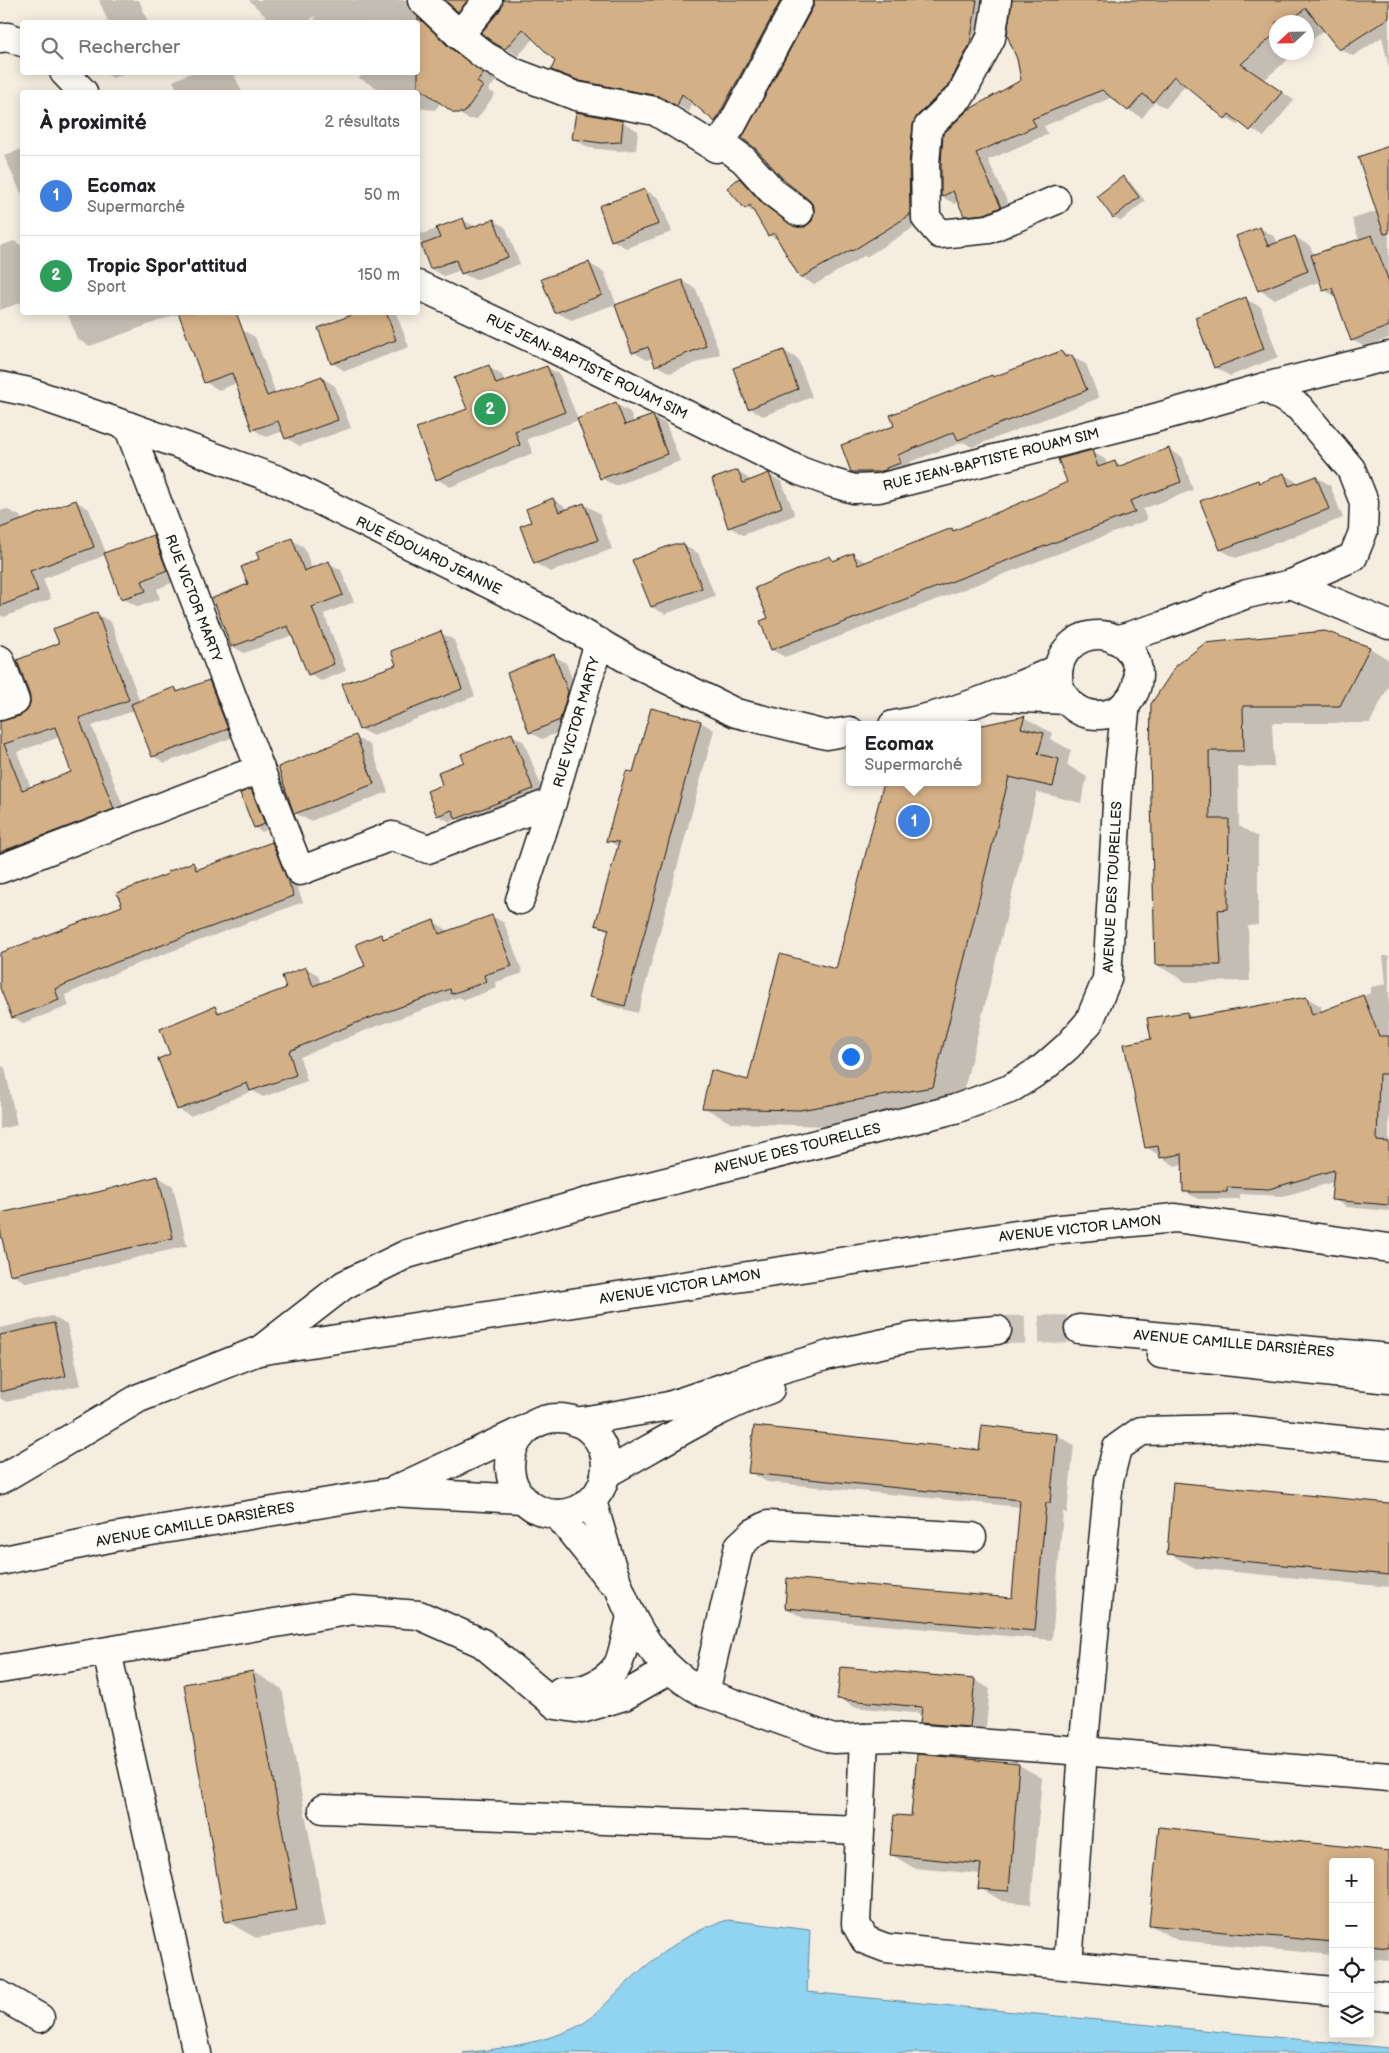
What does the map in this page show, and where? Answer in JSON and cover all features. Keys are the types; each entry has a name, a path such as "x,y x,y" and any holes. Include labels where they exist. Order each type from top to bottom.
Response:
{"street":[{"path":"422,0 485,56 513,72 576,96 654,111 716,148 732,125 799,0"},
{"path":"459,34 488,0"},
{"path":"997,0 991,38 961,95 928,127 925,164 926,218 940,234 989,229 1056,200"},
{"path":"0,38 8,37 20,41"},
{"path":"67,75 81,90"},
{"path":"720,142 744,160 774,193 799,212"},
{"name":"RUE JEAN-BAPTISTE ROUAM SIM","path":"420,286 542,343 800,471 833,484 854,489 879,488 1148,420 1265,387 1389,356"},
{"name":"RUE ÉDOUARD JEANNE","path":"0,386 29,392 278,480 546,612 636,664 736,713 826,735 846,732"},
{"path":"1116,640 1162,626 1248,594 1291,584 1353,557 1363,532 1364,502 1351,469 1299,407 1265,387"},
{"name":"RUE VICTOR MARTY","path":"128,426 300,872 392,836 428,849 552,802"},
{"path":"1291,584 1389,625"},
{"path":"1137,675 1162,626"},
{"path":"992,697 1078,707 1103,714 1115,710 1126,703 1136,685 1137,675 1132,654 1116,640 1098,635 1079,639 1069,646 1062,657 1058,669 1058,680 1061,691 1078,707 1119,770"},
{"name":"RUE VICTOR MARTY","path":"520,900 552,802 599,642"},
{"path":"0,660 15,700 0,706"},
{"path":"916,721 992,697 1058,669"},
{"name":"AVENUE DES TOURELLES","path":"258,1351 344,1285 407,1254 598,1198 955,1109 1010,1089 1043,1068 1068,1046 1089,1022 1107,979 1119,770 1126,703"},
{"path":"0,869 260,769"},
{"name":"AVENUE VICTOR LAMON","path":"0,1480 139,1398 258,1351 1050,1230 1127,1222 1175,1218 1389,1248"},
{"path":"576,1422 670,1406 754,1377 829,1355 913,1337 999,1338 840,1368 789,1382 730,1405 679,1431 658,1445 605,1474"},
{"name":"AVENUE CAMILLE DARSIÈRES","path":"1389,1358 1079,1337 1389,1379"},
{"path":"560,1418 576,1422 589,1430 600,1443 605,1457 605,1474 601,1488 592,1501 582,1508 569,1513 544,1512 532,1507 523,1499 514,1486 510,1470 511,1454 518,1439 529,1428 544,1421 560,1418"},
{"name":"AVENUE CAMILLE DARSIÈRES","path":"391,1492 529,1428"},
{"path":"1068,1965 1083,1751 1109,1480 1117,1448 1141,1431 1234,1430 1389,1445"},
{"name":"AVENUE CAMILLE DARSIÈRES","path":"0,1561 114,1537 391,1492 523,1499"},
{"path":"592,1501 619,1591 631,1617 652,1649 669,1670 689,1685 705,1692 833,1739 894,1737 1389,1777"},
{"path":"557,1514 619,1591"},
{"path":"705,1692 739,1546 752,1533 768,1525 972,1537"},
{"path":"0,1670 353,1610 419,1615 482,1643 556,1705 582,1709 624,1696 669,1670"},
{"path":"535,1686 569,1692 594,1686 617,1666 631,1617"},
{"path":"107,1652 197,2053"},
{"path":"864,1738 856,1924 865,1940 886,1948 1329,1991"},
{"path":"323,1809 860,1830"},
{"path":"0,1995 40,2018"},
{"path":"1374,1995 1389,1997"}],"water":[{"path":"728,1920 810,1930 807,1992 1389,2048 1389,2053 463,2053 530,2043 564,2033 578,2026 591,2018 624,1985 663,1952 701,1930"}],"building":[{"path":"445,0 468,0 458,12"},
{"path":"503,0 781,0 715,122 682,94 677,106 658,96 580,81 551,70 555,61 523,29 505,49 494,43 481,33 500,10"},
{"path":"815,0 977,0 970,44 948,86 917,116 913,125 909,164 910,215 852,251 800,278 774,233 768,236 750,205 745,209 727,188 739,178 763,204 790,224 797,227 805,227 812,221 814,206 809,200 785,181 756,149 742,138 813,7"},
{"path":"1012,0 1389,0 1389,18 1339,50 1314,18 1314,15 1312,15 1306,8 1298,15 1269,15 1269,39 1241,64 1282,92 1250,131 1229,114 1225,119 1174,76 1153,102 1143,94 1128,111 1102,90 1032,119 1036,126 976,153 1001,207 985,214 964,216 953,191 941,197 943,134 968,110 1021,80 1017,59 1007,35"},
{"path":"418,17 449,47 484,73 477,82 483,86 464,113 454,113 418,87 418,75 420,75 420,20 418,20"},
{"path":"576,112 623,121 621,142 602,143 572,139"},
{"path":"1389,146 1389,233 1384,234 1358,157"},
{"path":"1123,176 1139,197 1113,218 1097,196"},
{"path":"645,189 659,224 611,241 599,206"},
{"path":"463,218 467,229 494,219 508,257 461,274 456,260 430,269 421,245 440,238 436,228"},
{"path":"1260,227 1268,246 1295,236 1308,271 1258,291 1236,236"},
{"path":"1372,235 1389,282 1389,326 1351,341 1332,288 1323,291 1311,255"},
{"path":"589,262 602,295 555,313 541,279"},
{"path":"682,280 706,346 655,366 648,347 632,353 615,305"},
{"path":"1246,297 1264,349 1214,368 1195,317"},
{"path":"179,315 237,315 267,396 322,376 338,420 285,439 278,421 252,430 232,373 204,383"},
{"path":"351,315 387,315 396,340 331,364 318,328"},
{"path":"784,350 798,389 748,409 733,368"},
{"path":"1061,351 1065,357 1072,355 1087,390 958,440 954,432 898,455 901,463 886,468 886,470 851,472 841,445 894,426 890,415 992,375 993,377"},
{"path":"489,365 496,384 547,366 565,412 515,431 520,445 436,480 416,428 467,409 454,378"},
{"path":"616,402 625,425 653,415 667,454 600,479 577,419"},
{"path":"1169,448 1181,482 1130,501 1135,512 771,650 760,621 768,618 755,588 830,556 833,561 853,553 858,565 952,528 953,531 1039,495 1067,482 1058,459 1092,450 1098,467 1115,461 1117,467"},
{"path":"738,470 743,483 769,473 782,507 728,528 712,479"},
{"path":"1284,473 1289,486 1316,476 1329,509 1220,550 1200,501 1258,480 1259,483"},
{"path":"553,498 559,512 584,503 598,540 534,564 520,526 531,522 526,509"},
{"path":"76,500 94,547 30,571 38,591 0,606 0,528"},
{"path":"153,535 167,570 142,581 146,591 121,599 104,553"},
{"path":"292,538 304,571 329,561 343,595 312,607 334,664 308,675 288,626 231,647 213,598 248,584 241,567 259,559 256,552"},
{"path":"674,544 684,544 702,588 651,607 632,560"},
{"path":"97,612 129,700 79,718 114,809 0,852 0,721 20,716 27,711 30,696 17,660 59,643 53,629","holes":["55,727 71,772 22,790 4,744"]},
{"path":"441,631 462,689 359,730 342,684 396,665 391,651"},
{"path":"1325,631 1370,647 1340,706 1243,706 1244,751 1209,751 1210,819 1229,819 1228,909 1218,910 1221,965 1155,965 1150,755 1151,704 1176,666 1205,643"},
{"path":"554,654 568,692 560,720 529,733 507,673"},
{"path":"209,680 228,729 152,757 131,704 175,687 177,692"},
{"path":"651,708 701,721 625,1006 589,997 609,929 595,925 619,842 606,841 626,771 633,772"},
{"path":"1025,716 1021,728 1044,733 1038,754 1059,759 1053,787 1009,777 933,1087 800,1110 702,1108 711,1070 748,1080 780,954 836,969 883,786 981,786 981,725"},
{"path":"512,733 533,789 456,819 452,810 437,816 427,791 442,785 438,772 464,762 461,754"},
{"path":"356,735 374,784 294,814 278,767"},
{"path":"251,789 265,824 254,828 240,793"},
{"path":"272,842 294,896 114,963 55,989 59,1000 12,1018 0,988 0,953 122,906 117,893 168,874 167,872 193,862 196,870"},
{"path":"492,915 512,966 484,975 486,982 451,994 450,989 356,1023 289,1051 296,1075 250,1091 247,1083 177,1110 158,1059 170,1054 160,1029 215,1006 218,1013 286,988 282,976 306,967 313,986 365,966 356,944 381,934 383,939 434,920 439,934"},
{"path":"1363,995 1379,1036 1389,1036 1389,1074 1379,1074 1377,1141 1389,1142 1389,1205 1331,1200 1334,1170 1269,1189 1227,1187 1227,1192 1183,1192 1182,1154 1160,1158 1158,1146 1145,1148 1124,1044 1151,1039 1147,1018 1187,1012 1188,1018 1307,997 1312,1015"},
{"path":"158,1176 173,1238 10,1275 0,1229 0,1213 98,1192"},
{"path":"54,1323 66,1376 0,1392 0,1335"},
{"path":"982,1425 1057,1434 1050,1503 1046,1503 1035,1631 785,1608 787,1578 1012,1598 1020,1500 748,1473 754,1426 979,1450"},
{"path":"1173,1482 1389,1503 1389,1575 1167,1554"},
{"path":"841,1667 975,1679 970,1727 920,1723 922,1707 837,1699"},
{"path":"253,1671 297,1910 225,1922 184,1684"},
{"path":"917,1754 1019,1764 1009,1891 978,1889 981,1864 890,1855 894,1815 911,1816"},
{"path":"1159,1827 1389,1851 1389,1948 1374,1946 1374,1858 1329,1858 1329,1942 1149,1925"}],"tunnel":[{"path":"997,1330 1079,1329"}],"place":[{"name":"Tropic Spor'attitud","path":"490,409"},
{"name":"Ecomax","path":"914,821"}]}
